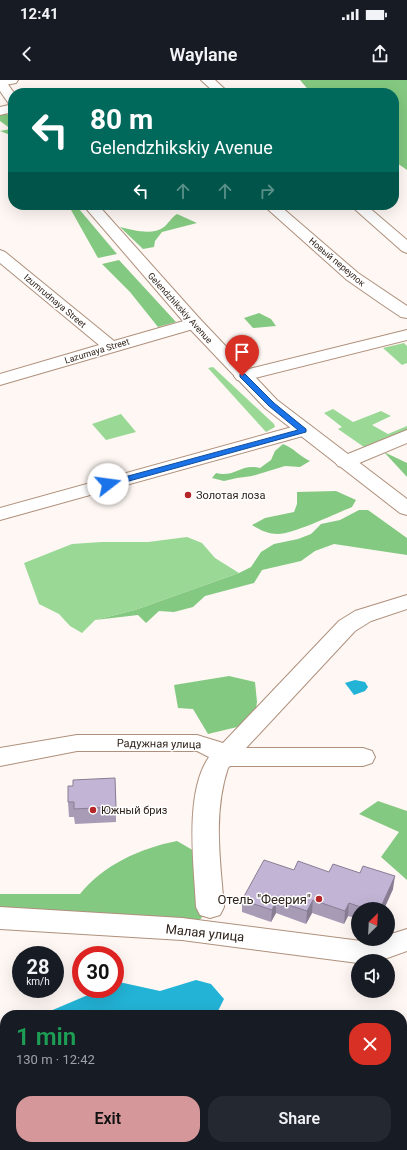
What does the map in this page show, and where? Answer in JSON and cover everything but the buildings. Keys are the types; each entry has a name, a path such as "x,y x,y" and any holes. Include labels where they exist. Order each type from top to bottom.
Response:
{"street":[{"path":"8,94 0,82 12,80"},
{"path":"207,80 217,88"},
{"name":"Gelendzhikskiy Avenue","path":"94,210 242,376 271,404 407,509"},
{"name":"Новый переулок","path":"276,210 339,266 372,291 407,313"},
{"path":"363,210 407,248"},
{"name":"Izumrudnaya Street","path":"0,255 110,346"},
{"name":"Lazurnaya Street","path":"0,380 110,346 194,323"},
{"path":"242,376 407,335"},
{"path":"0,514 303,430"},
{"path":"345,462 407,436"},
{"path":"210,906 205,835 212,777 217,764 347,626 363,616 407,602"},
{"name":"Радужная улица","path":"0,757 77,743 197,743 210,746 224,757"},
{"path":"224,757 363,757"},
{"name":"Малая улица","path":"0,918 182,929 369,953 407,940"}],"green space":[{"path":"300,80 407,80 407,170 399,164 399,88 307,88"},
{"path":"0,114 8,115 8,127 0,121"},
{"path":"8,130 8,134 0,131"},
{"path":"71,210 80,210 117,254 98,258"},
{"path":"177,214 197,223 162,232 155,241 154,247 143,249 120,227 142,232 159,230"},
{"path":"119,260 176,322 158,327 130,292 102,264"},
{"path":"259,313 271,319 276,326 253,328 244,318"},
{"path":"404,343 407,346 407,363 402,365 383,348"},
{"path":"213,367 274,424 275,427 266,432 208,368"},
{"path":"333,409 353,422 381,411 391,416 372,425 388,434 407,426 407,430 364,447 338,429 342,427 324,413"},
{"path":"121,414 136,432 106,440 92,424"},
{"path":"283,444 310,461 300,467 285,466 252,476 224,481 212,478 216,473 228,474 248,467 260,468 271,460 275,451"},
{"path":"384,452 407,463 407,477"},
{"path":"336,491 356,500 352,507 325,519 285,533 274,534 261,530 252,525 265,518 294,512 297,504 297,492"},
{"path":"359,510 368,510 407,538 407,555 334,544 315,551 301,561 262,570 254,583 205,596 193,607 174,612 159,611 146,623 138,615 95,620 135,610 239,573 251,567 261,552 274,544 298,539 311,534 321,524 340,520"},
{"path":"187,537 202,543 215,558 239,573 135,610 95,620 82,633 70,626 59,614 39,604 24,563 72,544 101,542 148,542"},
{"path":"229,676 255,682 257,702 254,723 208,734 193,709 178,708 174,685"},
{"path":"378,801 407,811 407,880 381,857 399,832 359,814"},
{"path":"177,841 196,852 204,915 196,924 122,914 0,909 0,894 80,894 100,874 111,866 150,848"}],"water":[{"path":"355,680 365,682 368,687 365,691 354,695 345,683"},
{"path":"196,980 211,984 224,999 218,1010 53,1010 81,998 124,998 124,983 160,991"}],"place":[{"name":"Золотая лоза","path":"188,495"},
{"name":"Южный бриз","path":"93,810"},
{"name":"Отель \"Феерия\"","path":"319,899"}],"route":[{"path":"108,484 265,442 303,430 271,404 242,376"}]}
